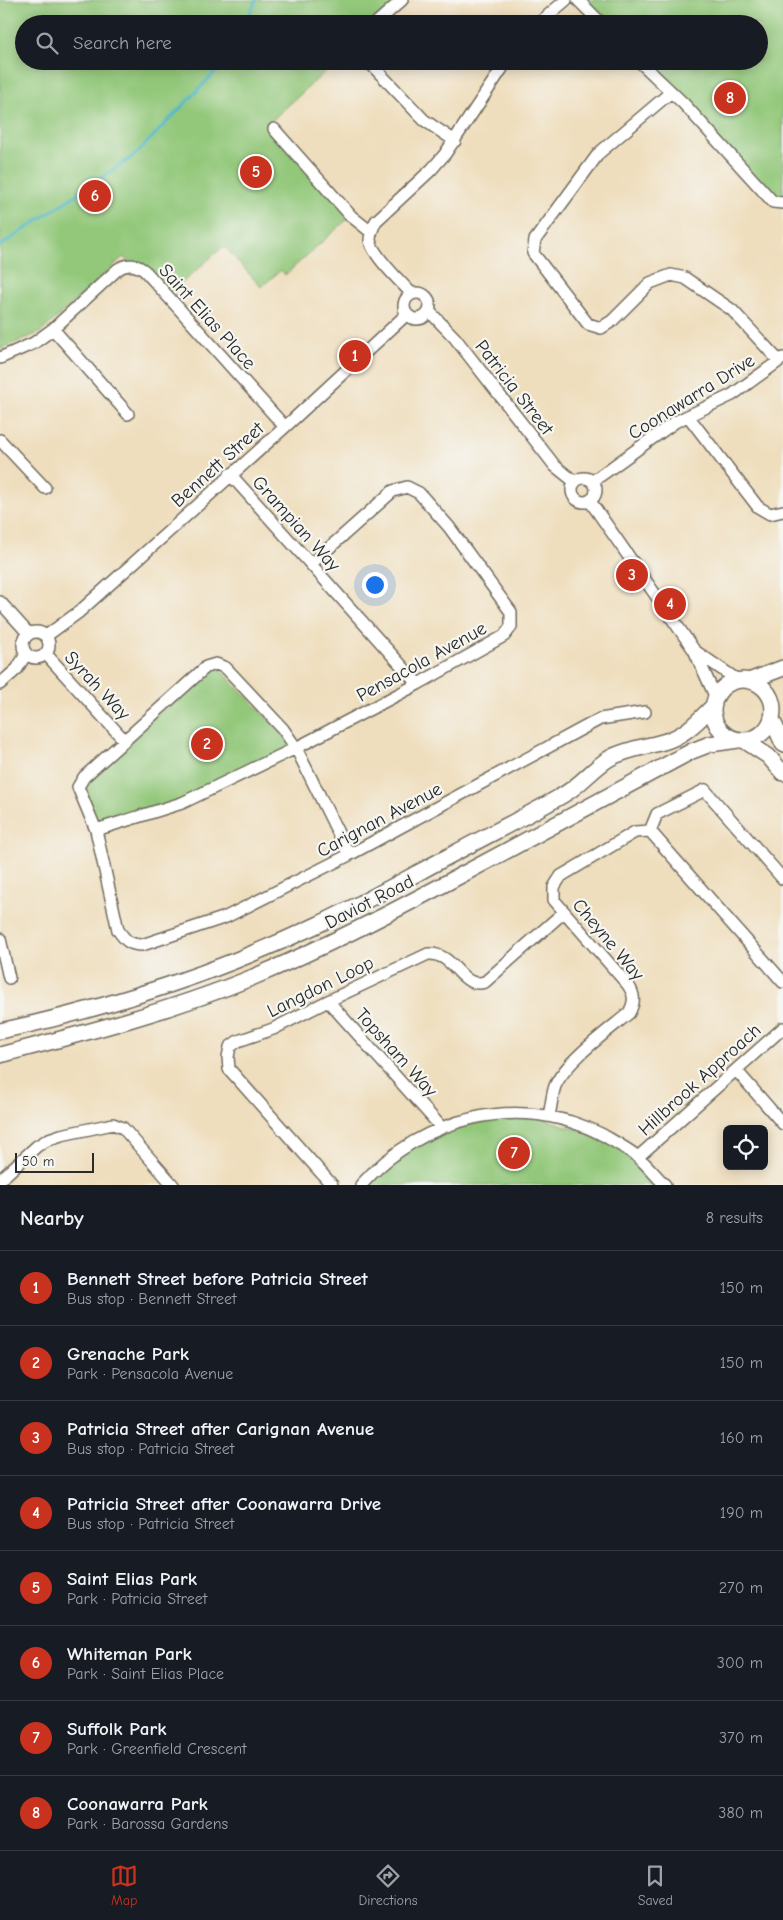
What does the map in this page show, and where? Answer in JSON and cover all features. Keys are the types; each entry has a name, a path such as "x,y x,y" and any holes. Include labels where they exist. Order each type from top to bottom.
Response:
{"street":[{"path":"385,15 402,0"},
{"path":"548,15 566,0"},
{"path":"578,0 593,15"},
{"path":"377,70 424,120 455,140"},
{"path":"412,294 376,253 370,242 371,232 376,221 432,170 455,140 501,70"},
{"path":"648,70 670,93 684,104 773,202 783,203"},
{"path":"670,93 599,153 534,240 533,253 588,324 600,328 612,322 650,283 671,275 686,278 732,310 781,360"},
{"path":"274,129 351,216 371,232"},
{"name":"Saint Elias Place","path":"0,358 34,343 53,330 118,270 124,266 131,265 142,268 285,427"},
{"path":"421,293 428,298 431,307 430,312 419,320 410,318 406,314 405,301 412,294 421,293"},
{"name":"Patricia Street","path":"430,312 455,338 555,466 575,482"},
{"name":"Bennett Street","path":"46,636 79,612 230,474 285,427 406,314"},
{"path":"53,330 128,414"},
{"name":"Coonawarra Drive","path":"593,481 675,422 732,395 781,360"},
{"path":"688,416 758,507 770,514 783,511"},
{"path":"0,440 45,488"},
{"name":"Grampian Way","path":"230,474 418,684"},
{"path":"584,477 593,481 597,490 594,499 580,502 573,495 572,491 575,482 584,477"},
{"name":"Pensacola Avenue","path":"96,830 182,803 296,748 504,636 510,627 511,612 449,527 419,493 407,487 393,491 311,564"},
{"path":"590,501 694,650 715,701 714,717 720,729 725,734 741,740 768,756 783,772"},
{"path":"0,602 28,633"},
{"path":"38,631 46,636 49,645 46,654 36,658 26,654 23,641 28,633 38,631"},
{"path":"694,650 744,681 762,687 768,692 771,699 773,716 783,744"},
{"path":"0,684 17,669 26,654"},
{"name":"Syrah Way","path":"46,654 125,740"},
{"path":"96,830 78,788 84,777 206,667 216,664 226,668 283,729 296,748 349,855"},
{"path":"715,701 725,686 783,668"},
{"name":"Daviot Road","path":"0,1031 90,1009 158,988 242,958 316,926 564,794 612,757 632,749 663,742 681,734 697,722 715,701"},
{"path":"741,740 755,738 764,732 783,701"},
{"name":"Carignan Avenue","path":"96,830 118,930 125,941 134,945 142,945 226,917 349,855 600,719 645,712"},
{"name":"Daviot Road","path":"0,1055 96,1031 148,1015 276,968 374,921 692,751 710,744 741,740"},
{"path":"783,879 705,790 657,814 650,831 783,982"},
{"name":"Cheyne Way","path":"548,1116 555,1086 564,1072 629,1013 634,997 628,985 554,900 554,887 561,876 635,832 650,831"},
{"name":"Langdon Loop","path":"332,1185 229,1069 228,1056 230,1047 238,1041 273,1029 428,954 435,953 443,956 468,981 474,984 485,982 564,912"},
{"path":"0,939 9,978"},
{"name":"Topsham Way","path":"328,1001 441,1127"},
{"name":"Hillbrook Approach","path":"638,1157 783,1028"},
{"path":"736,1070 783,1124"},
{"path":"361,1185 384,1162 402,1148 441,1127 485,1116 528,1114 548,1116 590,1129 614,1141 638,1157 665,1185"},
{"path":"0,1180 37,1146 49,1139 113,1124 123,1128 168,1183"}],"green space":[{"path":"0,0 404,0 388,15 15,15 15,70 327,70 269,123 351,216 285,275 281,270 261,287 224,246 167,296 123,257 41,332 0,349"},
{"path":"578,0 783,0 783,203 773,200 648,70 768,70 768,15 593,15"},
{"path":"216,665 296,748 182,803 96,830 83,801 84,777"},
{"path":"528,1114 614,1141 665,1185 361,1185 432,1131"}],"waterway":[{"path":"249,15 256,0"},
{"path":"0,246 135,155 217,70"}],"place":[{"name":"Coonawarra Park","path":"730,98"},
{"name":"Saint Elias Park","path":"256,172"},
{"name":"Whiteman Park","path":"95,196"},
{"name":"Bennett Street before Patricia Street","path":"355,356"},
{"name":"Patricia Street after Carignan Avenue","path":"632,575"},
{"name":"Patricia Street after Coonawarra Drive","path":"670,604"},
{"name":"Grenache Park","path":"207,744"},
{"name":"Suffolk Park","path":"514,1153"}]}
